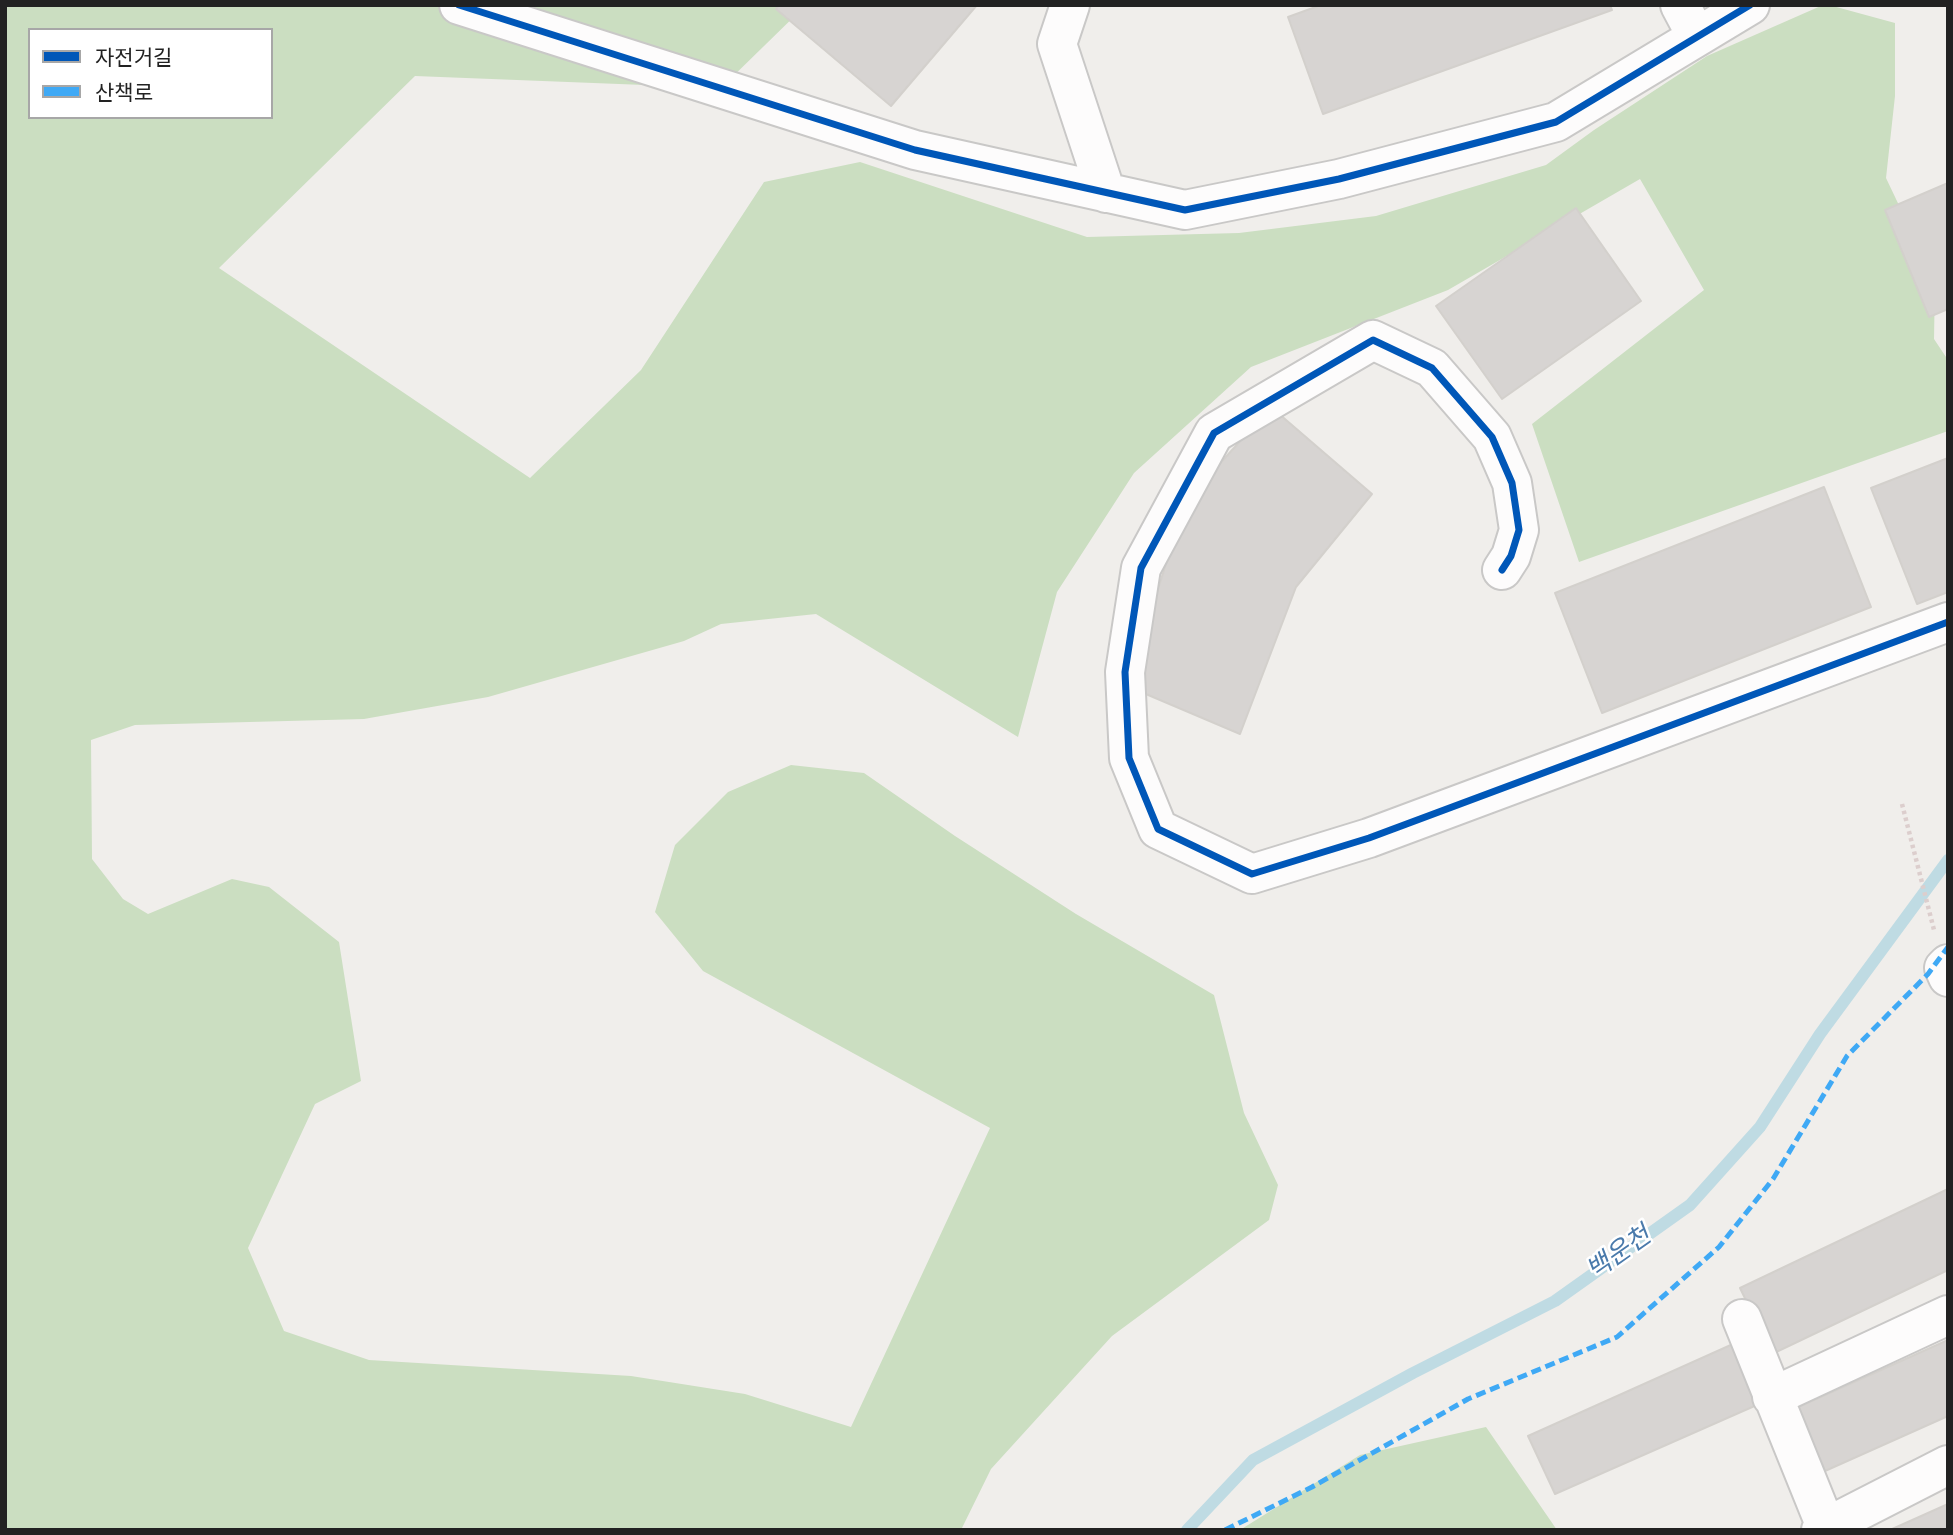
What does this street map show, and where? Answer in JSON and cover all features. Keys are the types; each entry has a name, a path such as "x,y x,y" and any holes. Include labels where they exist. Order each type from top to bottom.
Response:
{"street":[{"path":"459,5 915,150 1185,210 1339,179 1556,122 1689,21 1749,5"},
{"path":"1070,5 1057,44 1106,192"},
{"path":"1502,570 1511,556 1519,530 1512,483 1492,437 1432,368 1373,340 1214,433 1140,568 1125,672 1129,758 1158,829 1252,874 1369,838 1948,622"},
{"path":"1772,1397 1948,1315"},
{"path":"1742,1319 1823,1528 1948,1465"}],"path":[{"path":"1902,804 1947,970"}],"green space":[{"path":"5,5 806,5 721,88 415,76 219,268 530,478 641,370 764,182 860,162 1087,237 1239,233 1376,216 1546,165 1707,56 1823,5 1895,23 1895,96 1886,178 1935,281 1934,339 1948,360 1948,431 1579,562 1532,424 1704,290 1640,179 1448,290 1251,367 1134,473 1057,592 1018,737 816,614 721,624 684,641 488,697 364,719 135,725 91,740 92,859 123,899 148,914 232,879 269,887 339,942 361,1081 315,1104 248,1248 284,1331 369,1360 631,1376 745,1394 851,1427 990,1128 703,971 655,912 675,845 728,792 791,765 864,773 1076,914 1214,995 1244,1113 1278,1185 1269,1220 1112,1336 991,1469 961,1530 5,1530"},
{"path":"1486,1427 1557,1530 1240,1530 1360,1455"}],"building":[{"path":"779,5 977,5 891,106 776,9"},
{"path":"1321,5 1610,5 1612,10 1323,114 1288,17"},
{"path":"1948,183 1948,309 1929,317 1885,210"},
{"path":"1576,208 1641,301 1502,399 1436,306"},
{"path":"1271,407 1372,494 1296,587 1240,734 1127,686 1186,501"},
{"path":"1948,458 1948,592 1917,604 1871,488"},
{"path":"1824,487 1871,607 1602,713 1555,593"},
{"path":"1948,1189 1948,1270 1772,1354 1740,1288"},
{"path":"1948,1340 1948,1416 1825,1471 1796,1408"},
{"path":"1733,1344 1759,1404 1555,1494 1528,1436"},
{"path":"1948,1504 1948,1530 1890,1530"}],"waterway":[{"name":"백운천","path":"1187,1530 1253,1460 1413,1373 1555,1301 1690,1205 1760,1127 1820,1034 1948,860"}],"marked path":[{"path":"1225,1530 1312,1487 1468,1399 1617,1337 1719,1247 1773,1179 1847,1056 1928,974 1948,947"}],"cycle path":[{"path":"459,5 915,150 1185,210 1339,179 1556,122 1750,5"},
{"path":"1502,570 1511,556 1519,530 1512,483 1492,437 1432,368 1373,340 1214,433 1141,568 1125,672 1129,758 1158,829 1252,874 1369,838 1948,622"}]}
